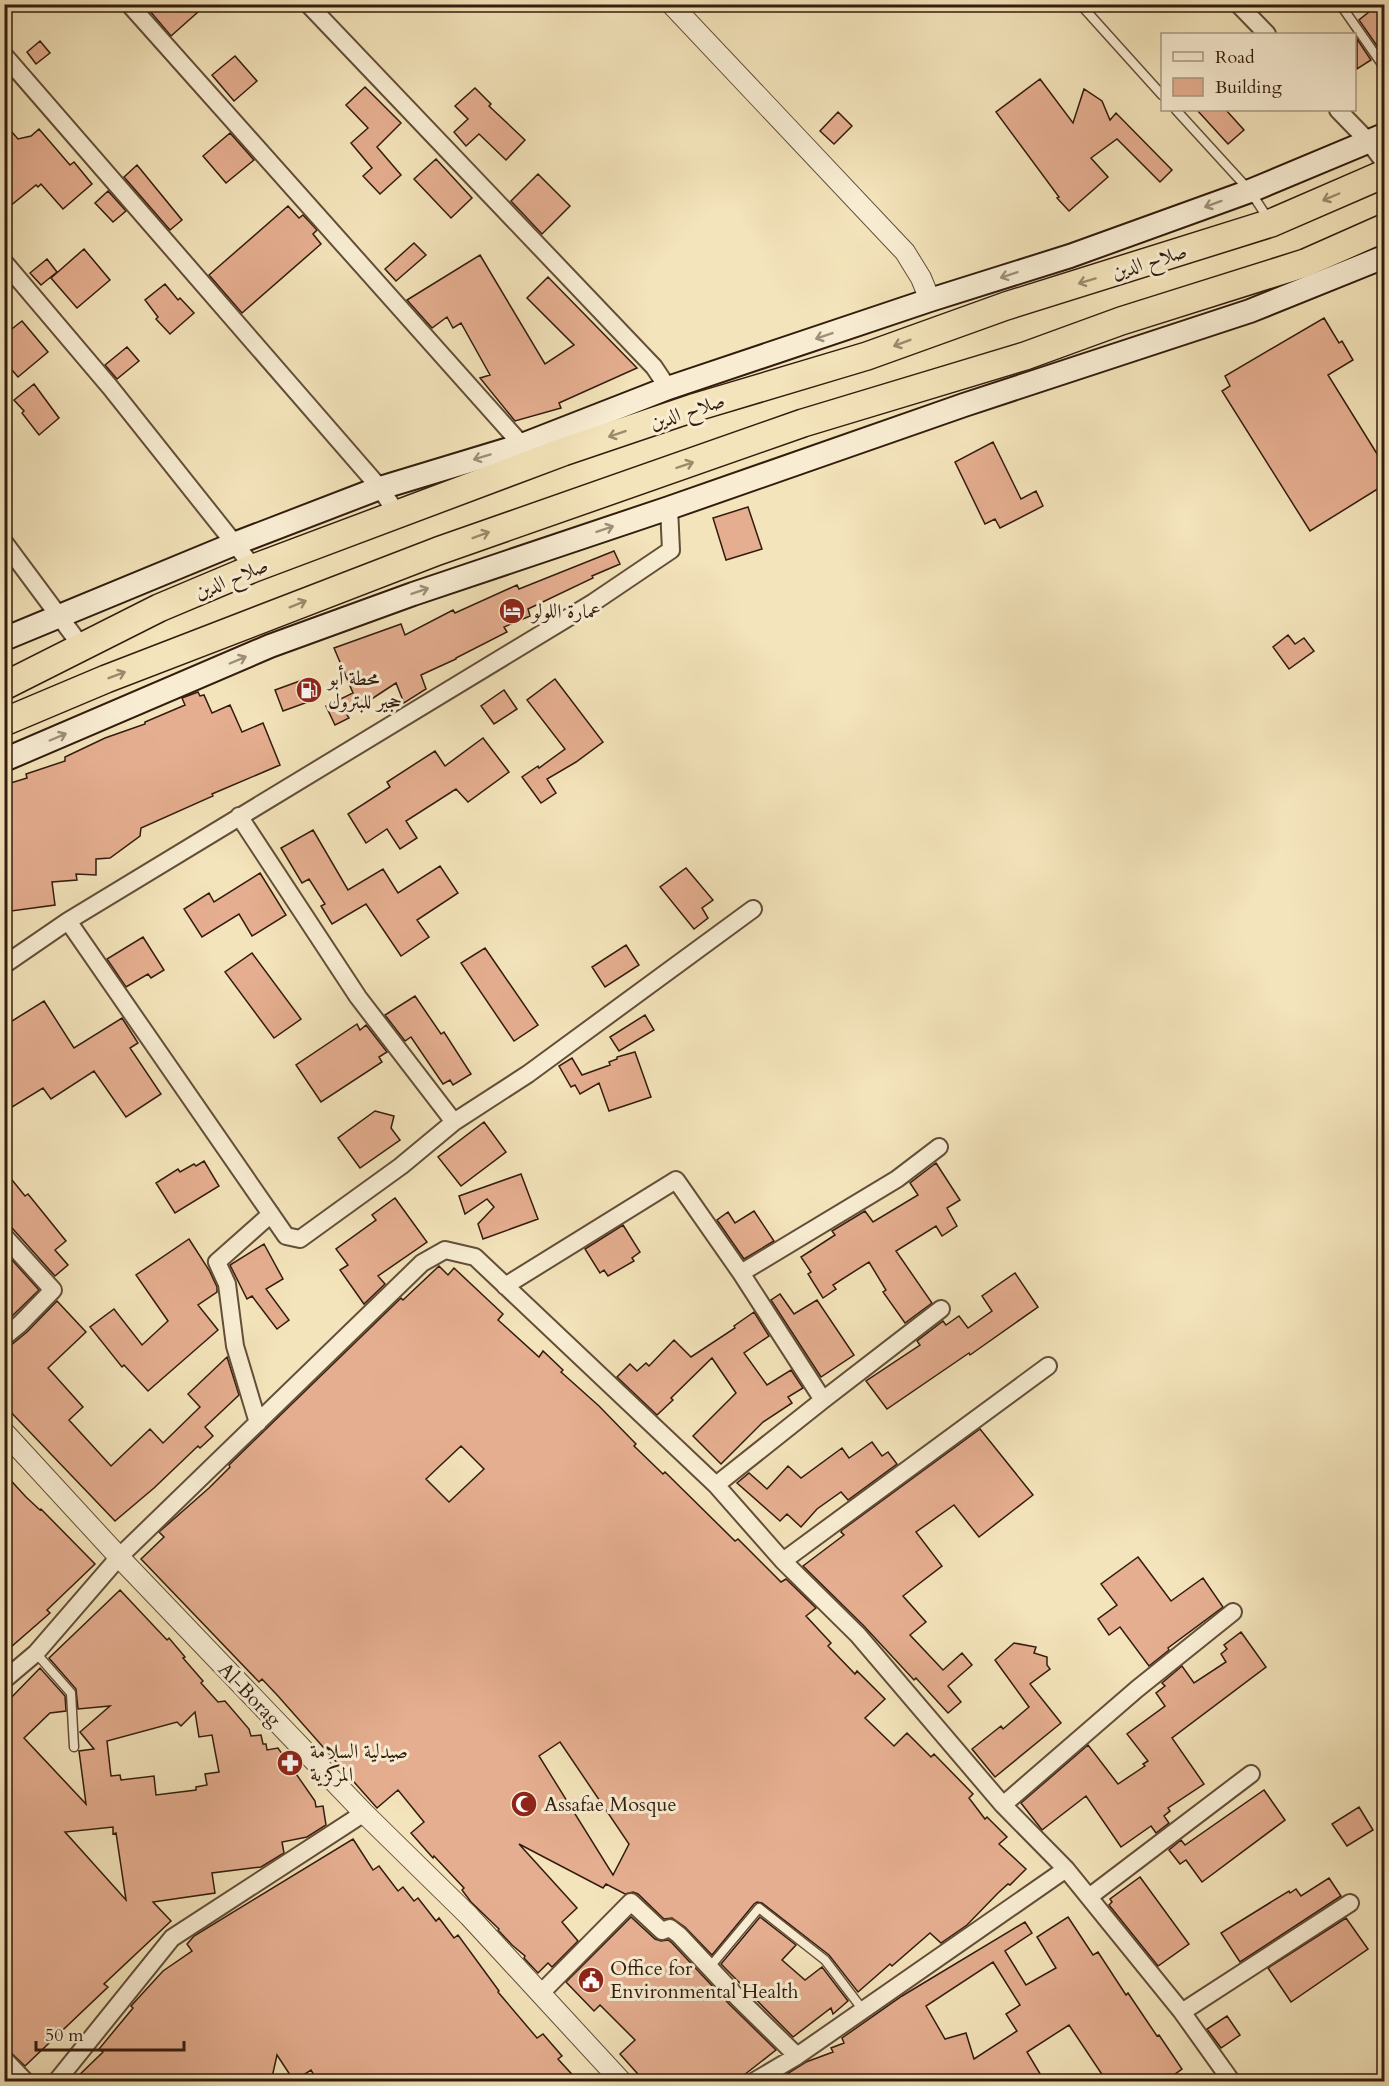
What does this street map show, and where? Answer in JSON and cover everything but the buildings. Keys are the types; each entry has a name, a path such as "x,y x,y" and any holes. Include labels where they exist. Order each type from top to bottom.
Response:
{"highway":[{"name":"صلاح الدين","path":"4,686 159,608 254,568 563,452 682,412 867,356 1006,306 1271,223 1384,174"},
{"path":"4,722 116,675 483,534 803,423 1025,356 1121,321 1305,263 1384,228"}],"main road":[{"path":"4,639 234,544 380,488 522,445 668,388 930,300 1070,256 1250,191 1377,138"},
{"path":"4,760 270,646 413,594 964,405 1250,311 1384,257"}],"street":[{"path":"129,4 522,445"},
{"path":"308,4 654,367 668,388"},
{"path":"671,4 905,252 921,278 930,300"},
{"path":"1238,4 1266,33"},
{"path":"4,55 380,488 398,514"},
{"path":"1339,111 1377,138 1384,162"},
{"path":"4,262 110,387 254,568"},
{"path":"4,965 68,921 594,602 671,550 669,508"},
{"path":"4,542 81,647"},
{"path":"239,816 358,997 454,1122"},
{"path":"68,921 285,1236 300,1239 401,1166 454,1122 528,1074 753,909"},
{"path":"741,1273 897,1179 939,1148"},
{"path":"505,1286 676,1180 741,1273 822,1400"},
{"path":"258,1423 235,1346 227,1284 217,1262 271,1214"},
{"path":"4,1236 53,1290 4,1337"},
{"path":"4,1680 36,1653 119,1557 422,1263 445,1250 475,1257 716,1485 783,1561 876,1654 1003,1805 1066,1869 1182,2012 1232,2082"},
{"path":"716,1485 941,1309"},
{"path":"783,1561 1048,1366"},
{"name":"Al-Borag","path":"4,1432 119,1557 364,1814 469,1916 622,2082"},
{"path":"1003,1805 1137,1689 1233,1612"},
{"path":"1089,1897 1251,1774"},
{"path":"56,2082 172,1938 364,1814"},
{"path":"753,2082 797,2056 1066,1869"},
{"path":"540,1994 631,1902 662,1931 670,1928 679,1935 797,2056"},
{"path":"1182,2012 1350,1903"},
{"path":"4,2058 26,2082"}],"lane":[{"path":"1080,4 1161,94"},
{"path":"1340,4 1384,67"},
{"path":"1177,111 1250,191 1271,223"},
{"path":"36,1653 71,1693 74,1747"},
{"path":"709,1968 759,1908 825,1959 863,2010"}],"place":[{"name":"عمارة اللولو","path":"512,611"},
{"name":"محطة أبو حجير للبترول","path":"309,690"},
{"name":"صيدلية السلامة المركزية","path":"290,1763"},
{"name":"Assafae Mosque","path":"524,1804"},
{"name":"Office for Environmental Health","path":"591,1980"}]}
